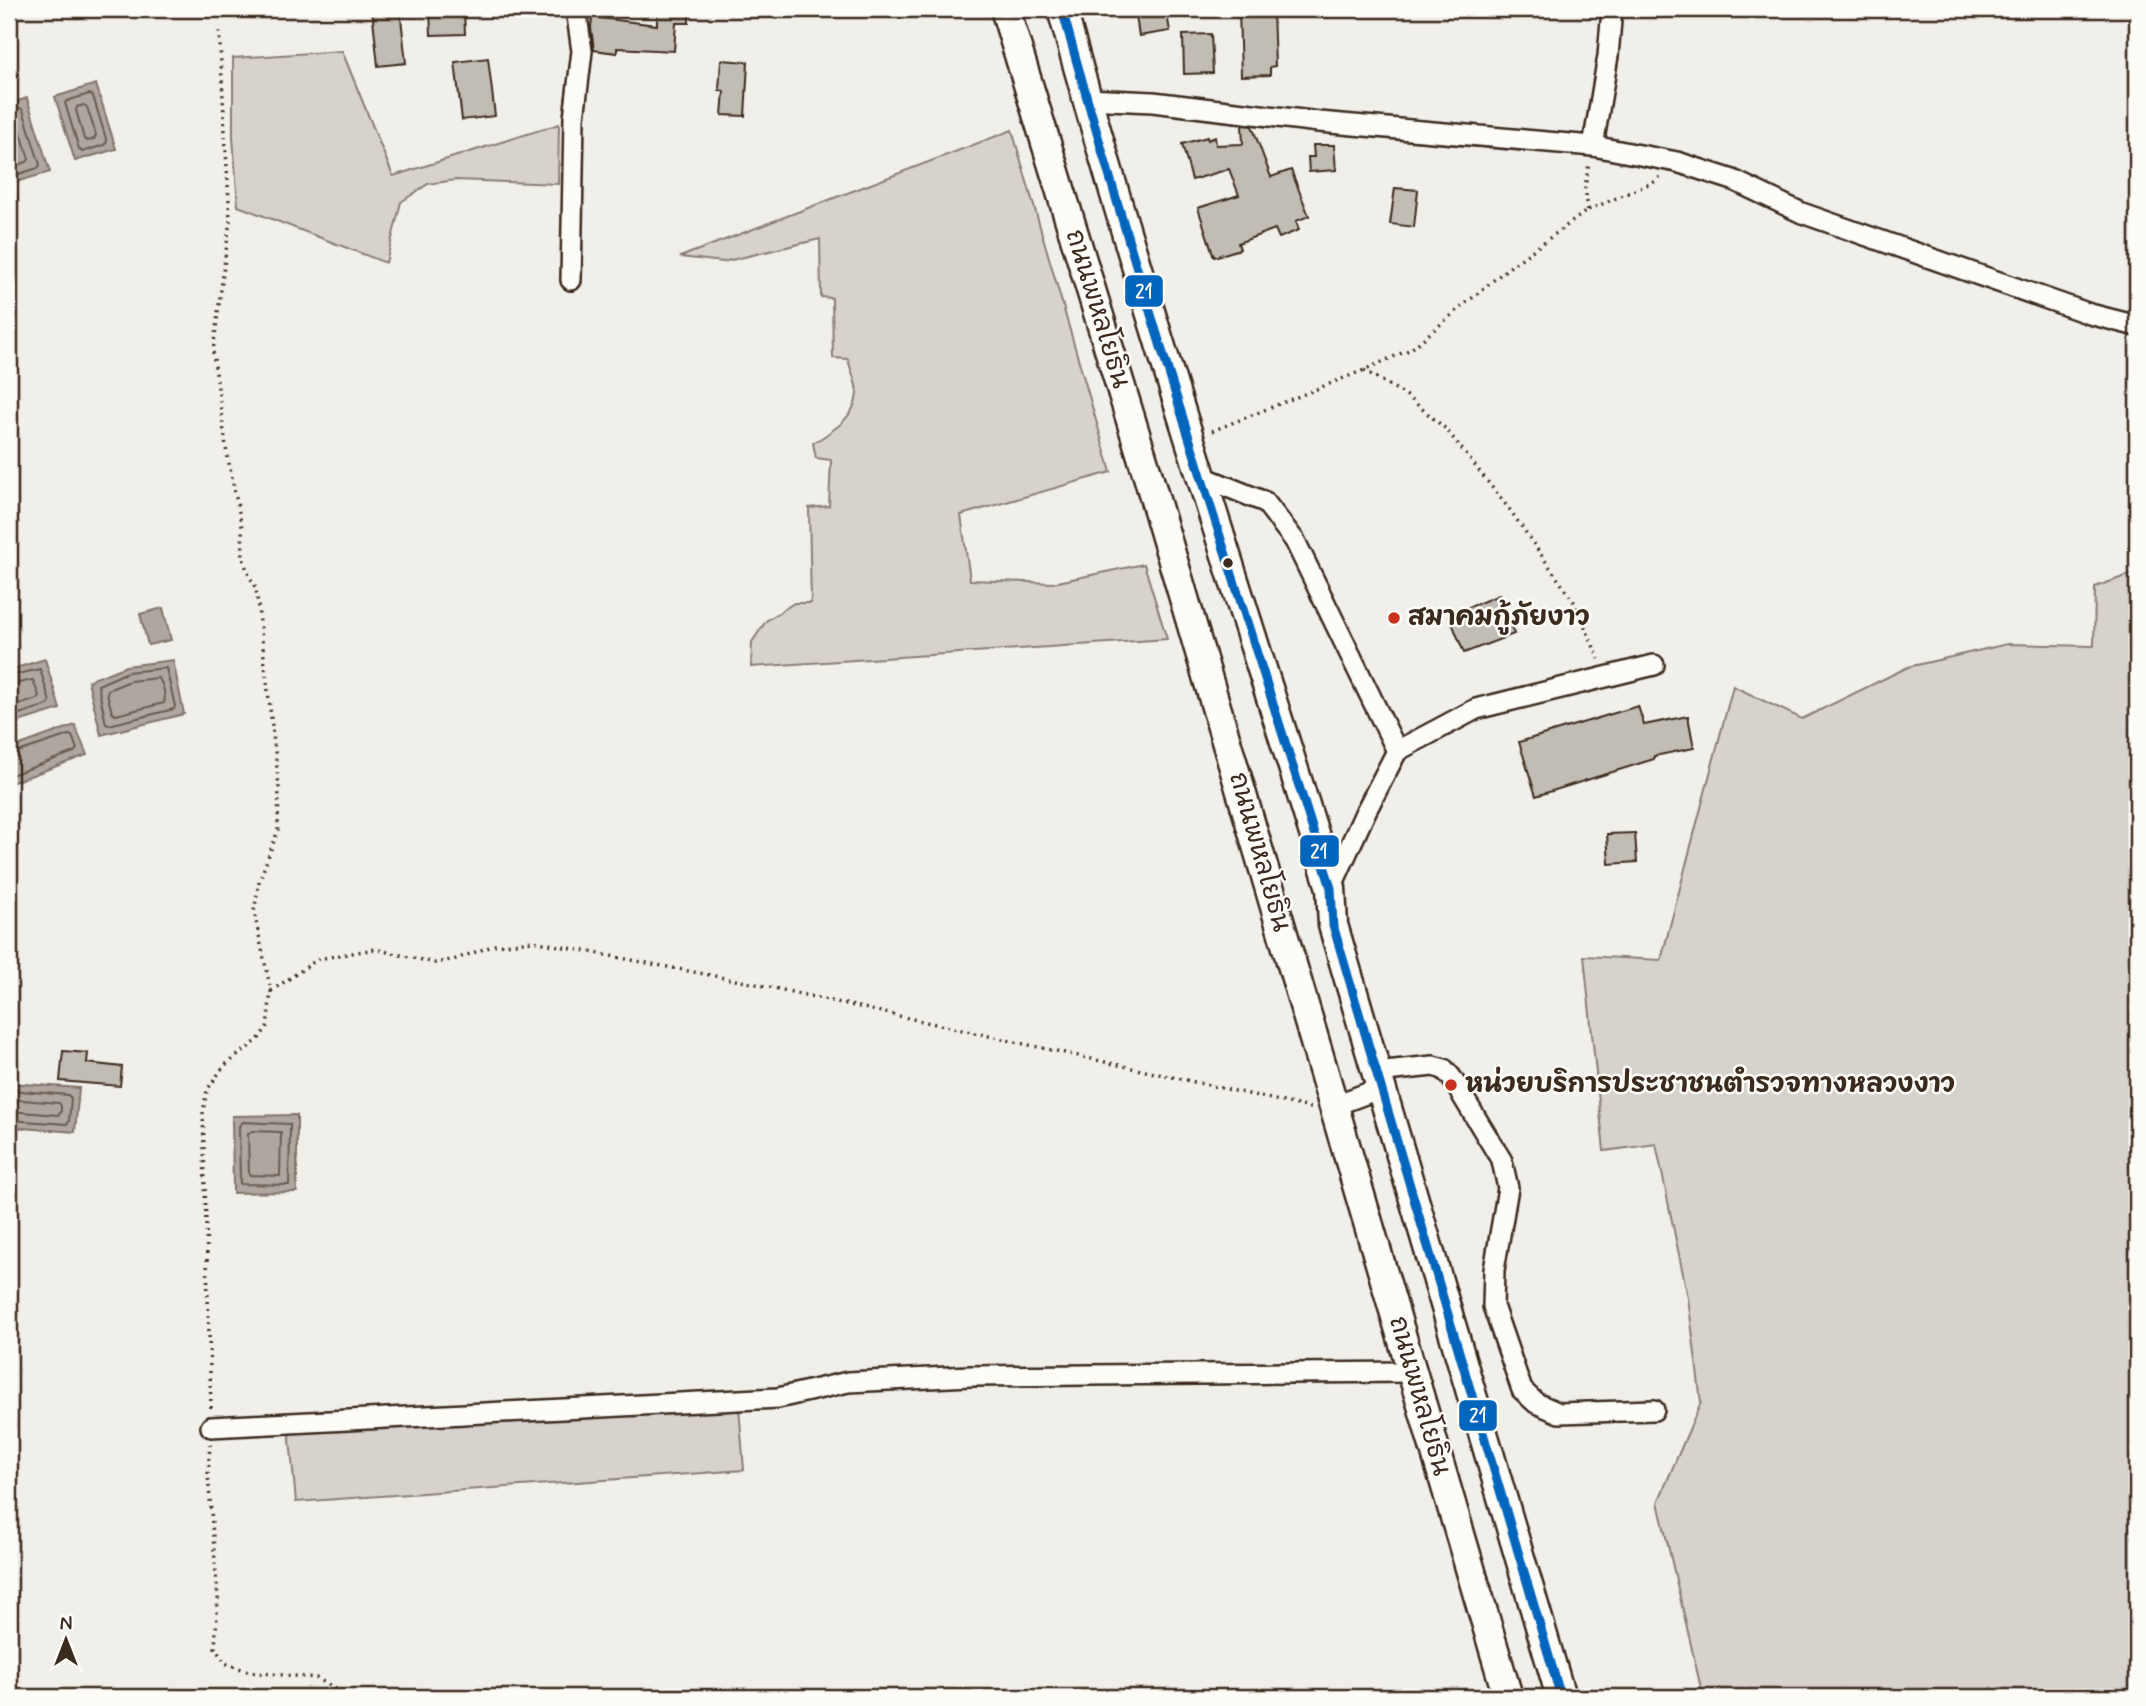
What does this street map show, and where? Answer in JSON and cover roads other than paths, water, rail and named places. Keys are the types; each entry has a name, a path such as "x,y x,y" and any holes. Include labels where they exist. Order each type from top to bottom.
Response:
{"highway":[{"name":"ถนนพหลโยธิน","path":"1005,9 1148,476 1507,1697"},
{"name":"ถนนพหลโยธิน","path":"1062,9 1086,99 1190,440 1331,888 1333,925 1562,1697"}],"street":[{"path":"571,279 574,118 582,51 576,9"},
{"path":"1592,146 1608,56 1612,9"},
{"path":"1086,99 1153,102 1320,122 1592,146 1678,162 1733,180 1802,213 2090,314 2137,326"},
{"path":"1203,477 1265,502 1295,541 1397,751"},
{"path":"1331,888 1397,751 1476,709 1654,665"},
{"path":"1334,1110 1379,1080 1433,1066 1444,1069 1502,1161 1508,1188 1494,1270 1493,1306 1522,1390 1536,1403 1559,1413 1654,1410"},
{"path":"211,1427 778,1398 848,1382 970,1376 1411,1372"}],"water":[{"path":"96,84 116,149 75,161 55,97"},
{"path":"27,98 50,172 9,184 9,104"},
{"path":"163,608 171,640 148,645 140,614"},
{"path":"45,659 60,709 9,725 9,670"},
{"path":"173,660 184,714 101,735 88,681 126,666"},
{"path":"75,725 87,755 11,783 9,749"},
{"path":"10,1083 79,1088 75,1132 9,1127"},
{"path":"297,1115 297,1192 233,1193 232,1116"}],"place":[{"name":"สมาคมกู้ภัยงาว","path":"1394,618"},
{"name":"หน่วยบริการประชาชนตำรวจทางหลวงงาว","path":"1451,1085"}]}
